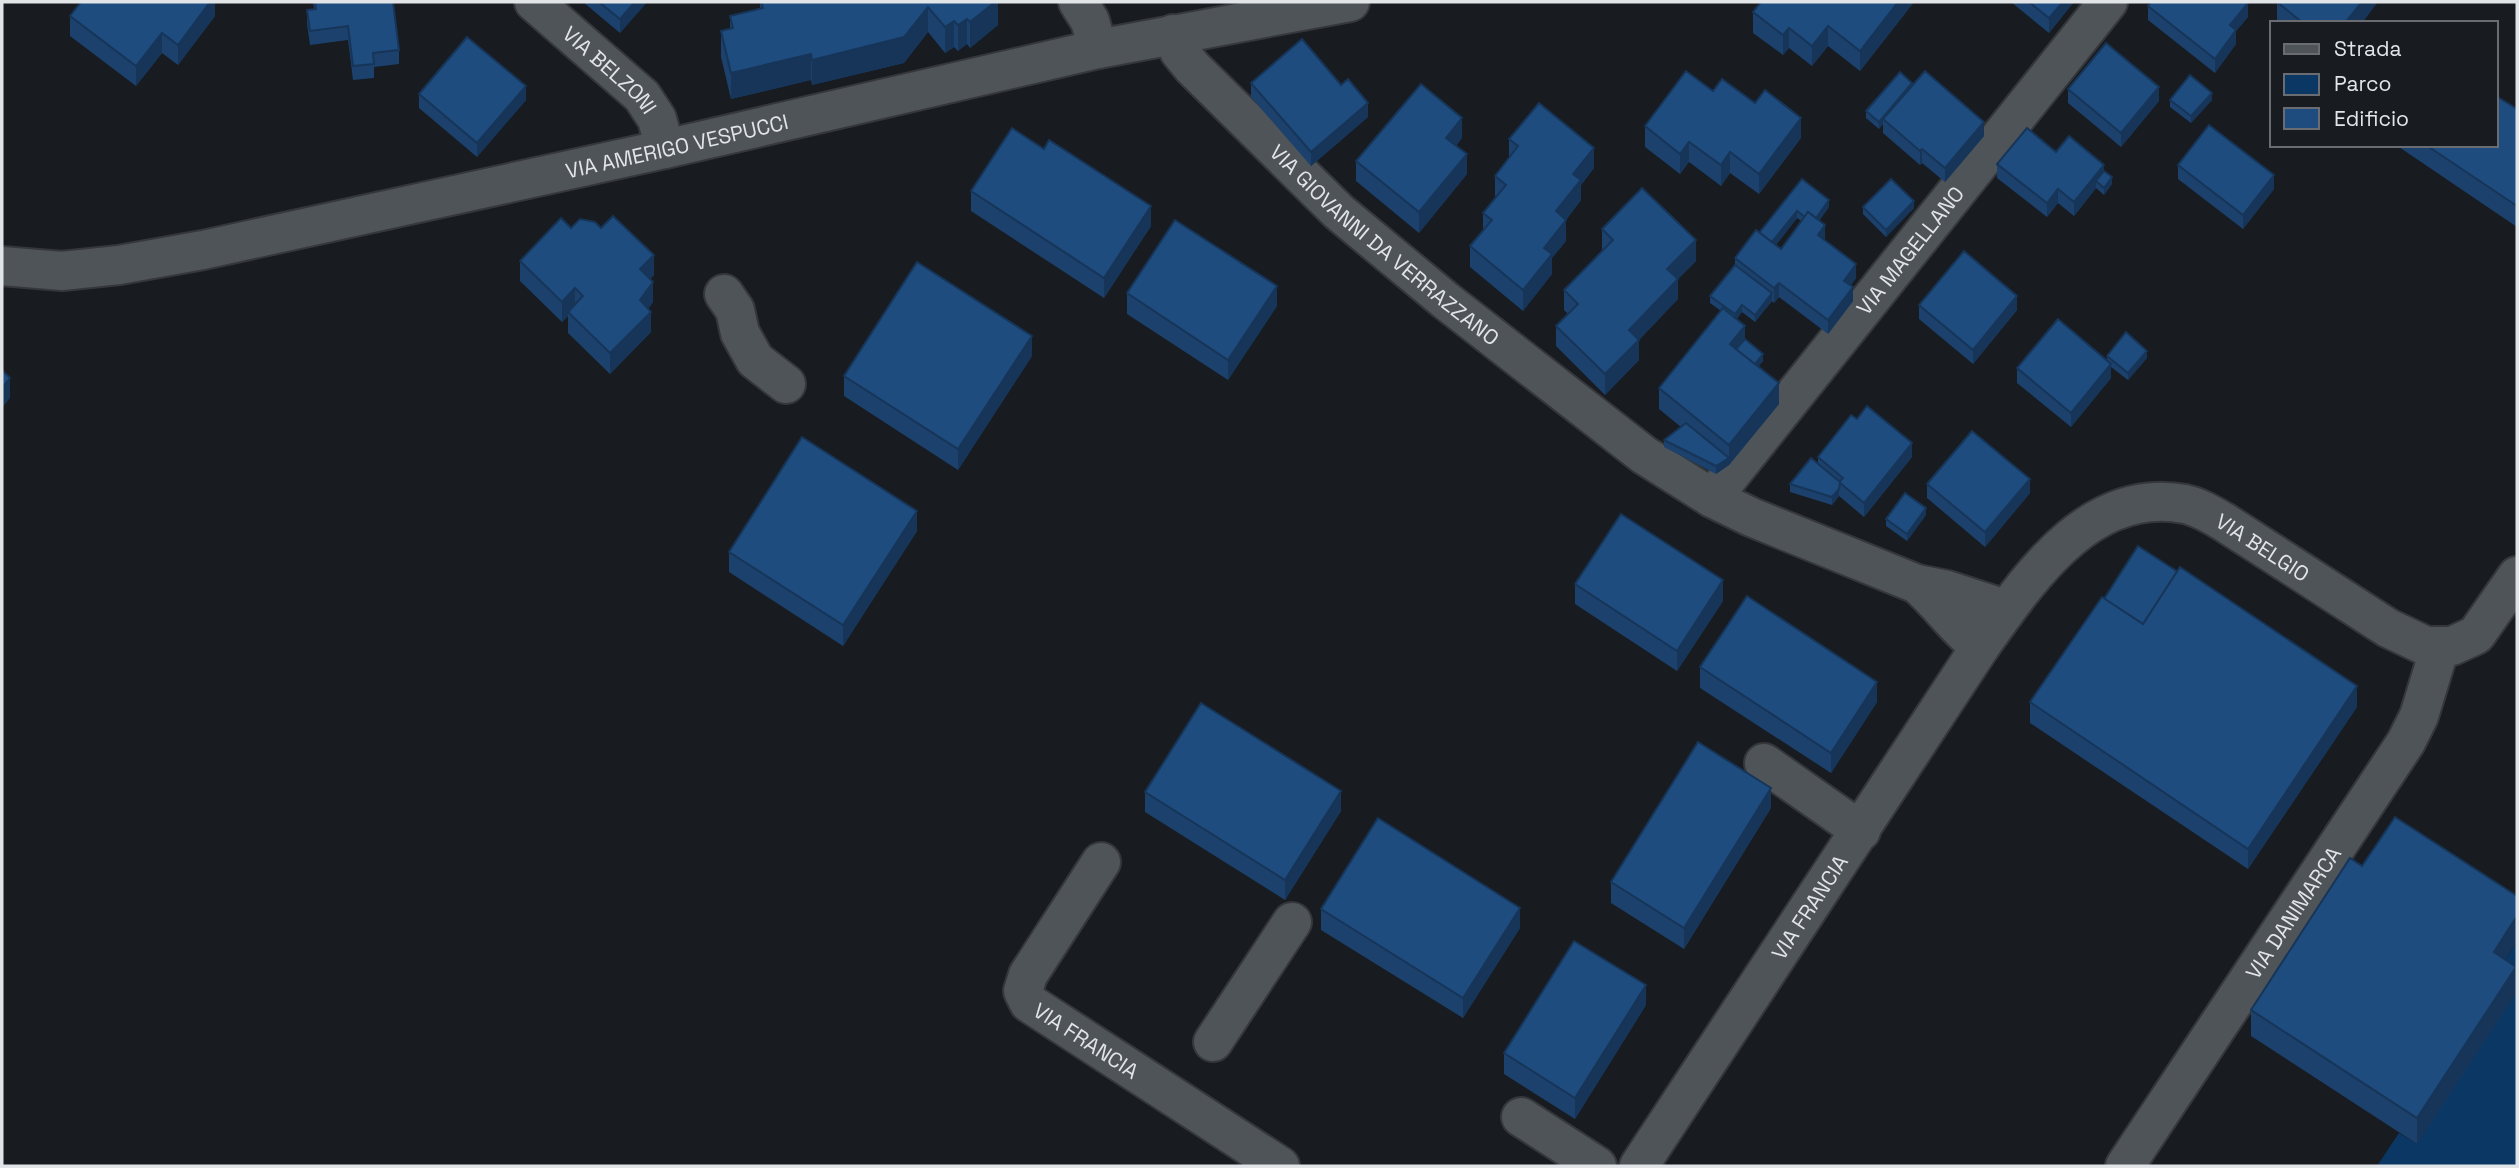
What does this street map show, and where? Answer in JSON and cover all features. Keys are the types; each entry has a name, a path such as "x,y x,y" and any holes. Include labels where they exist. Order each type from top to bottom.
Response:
{"street":[{"name":"VIA BELZONI","path":"534,2 642,96 660,125 665,149"},
{"path":"1078,2 1090,21 1097,49"},
{"name":"VIA AMERIGO VESPUCCI","path":"2,266 62,271 119,265 203,250 665,149 1097,49 1350,2"},
{"name":"VIA MAGELLANO","path":"1712,498 2108,2"},
{"name":"VIA GIOVANNI DA VERRAZZANO","path":"1173,34 1179,51 1192,66 1339,212 1616,435 1712,498"},
{"path":"724,293 735,310 740,333 755,360 786,384"},
{"path":"1712,498 1751,517 1917,584 1947,590 1993,605 2004,613"},
{"name":"VIA BELGIO","path":"2004,613 2051,556 2084,527 2105,515 2142,504 2160,502 2185,504 2224,522 2400,635 2426,646 2440,647"},
{"path":"2440,647 2452,646 2476,635 2517,576"},
{"path":"1917,584 1940,605 1964,635 1980,647"},
{"name":"VIA FRANCIA","path":"1639,1166 2004,613"},
{"name":"VIA DANIMARCA","path":"2125,1166 2406,742 2419,716 2440,647"},
{"path":"1764,764 1861,831"},
{"name":"VIA FRANCIA","path":"1101,862 1028,975 1023,991 1029,1003 1280,1166"},
{"path":"1213,1042 1292,922"},
{"path":"1521,1117 1597,1166"}],"green space":[{"path":"2517,942 2517,1166 2377,1166 2399,1133 2417,1144 2494,977"}],"building":[{"path":"81,2 210,2 178,45 162,33 136,66 70,16"},
{"path":"315,2 393,2 399,50 373,53 374,64 353,66 348,26 310,31 307,10 316,9"},
{"path":"599,2 635,2 620,19"},
{"path":"761,2 995,2 970,22 967,19 958,25 954,21 945,27 928,7 904,37 812,60 811,54 731,73 721,31 733,28 730,16 763,8"},
{"path":"1761,2 1898,2 1860,51 1828,26 1812,46 1789,28 1783,35 1753,12"},
{"path":"2029,2 2063,2 2049,18"},
{"path":"2151,2 2248,3 2230,25 2236,30 2215,59 2148,6"},
{"path":"2277,2 2362,2 2347,21 2301,21"},
{"path":"467,37 526,86 477,143 419,94"},
{"path":"1302,39 1341,85 1348,79 1368,103 1311,152 1251,83"},
{"path":"2106,43 2159,87 2121,133 2068,89"},
{"path":"1686,71 1713,91 1722,79 1755,103 1765,90 1801,118 1759,174 1730,152 1721,165 1689,142 1680,154 1645,126"},
{"path":"1925,71 1984,122 1945,168 1922,149 1920,151 1883,119"},
{"path":"1900,72 1912,83 1879,122 1866,111"},
{"path":"2190,75 2212,93 2191,116 2170,100"},
{"path":"1421,84 1462,118 1446,138 1467,154 1419,212 1356,161"},
{"path":"2498,97 2517,109 2517,206 2429,147 2498,147"},
{"path":"1539,103 1594,148 1573,174 1581,180 1556,211 1566,220 1544,248 1552,254 1523,290 1470,246 1492,220 1483,213 1506,185 1495,176 1518,146 1509,139"},
{"path":"2209,125 2274,175 2243,215 2178,165"},
{"path":"1012,128 1044,149 1049,140 1151,206 1104,278 971,191"},
{"path":"2027,128 2056,152 2069,136 2104,165 2074,202 2058,189 2047,203 1997,164"},
{"path":"2104,171 2112,177 2104,188 2096,181"},
{"path":"1802,179 1829,200 1816,218 1808,212 1805,217 1797,211 1772,242 1759,233"},
{"path":"1891,179 1914,201 1886,230 1863,207"},
{"path":"1642,188 1696,240 1667,269 1678,279 1629,330 1639,340 1605,374 1556,326 1578,304 1564,290 1613,240 1602,229"},
{"path":"1808,212 1825,225 1818,235 1856,264 1844,281 1853,287 1828,320 1779,283 1774,288 1735,258 1756,230 1781,249"},
{"path":"613,216 654,255 640,269 653,282 640,300 651,312 610,353 568,312 583,296 575,288 562,302 520,261 561,218 571,228 580,219 595,222 601,228"},
{"path":"1175,220 1277,286 1228,360 1127,293"},
{"path":"1964,251 2017,296 1973,350 1919,305"},
{"path":"917,262 1032,336 958,449 844,376"},
{"path":"1735,265 1772,293 1755,315 1742,305 1735,314 1710,296"},
{"path":"1723,308 1745,326 1730,344 1779,383 1729,445 1659,388"},
{"path":"2058,319 2111,364 2071,413 2017,368"},
{"path":"2126,332 2147,351 2128,373 2107,356"},
{"path":"1745,339 1763,354 1755,364 1736,349"},
{"path":"2,370 10,378 2,388"},
{"path":"1867,406 1912,443 1864,503 1839,482 1843,478 1818,457 1851,415 1857,419"},
{"path":"1686,423 1729,458 1716,466 1664,440"},
{"path":"1972,431 2030,479 1985,532 1927,484"},
{"path":"802,437 917,511 843,625 729,552"},
{"path":"1811,458 1840,482 1839,489 1832,497 1790,484"},
{"path":"1905,493 1926,508 1907,534 1886,519"},
{"path":"1621,514 1723,580 1677,651 1575,584"},
{"path":"2138,546 2178,572 2143,624 2104,599"},
{"path":"2180,567 2357,686 2248,849 2030,702 2102,597 2143,624"},
{"path":"1747,596 1877,682 1831,753 1700,667"},
{"path":"1201,703 1341,791 1285,880 1145,792"},
{"path":"1698,742 1771,788 1684,928 1611,882"},
{"path":"2395,817 2517,896 2517,916 2494,952 2516,967 2417,1118 2251,1010 2350,858 2362,866"},
{"path":"1378,818 1520,908 1463,998 1321,909"},
{"path":"1574,941 1646,985 1575,1098 1504,1053"}]}
